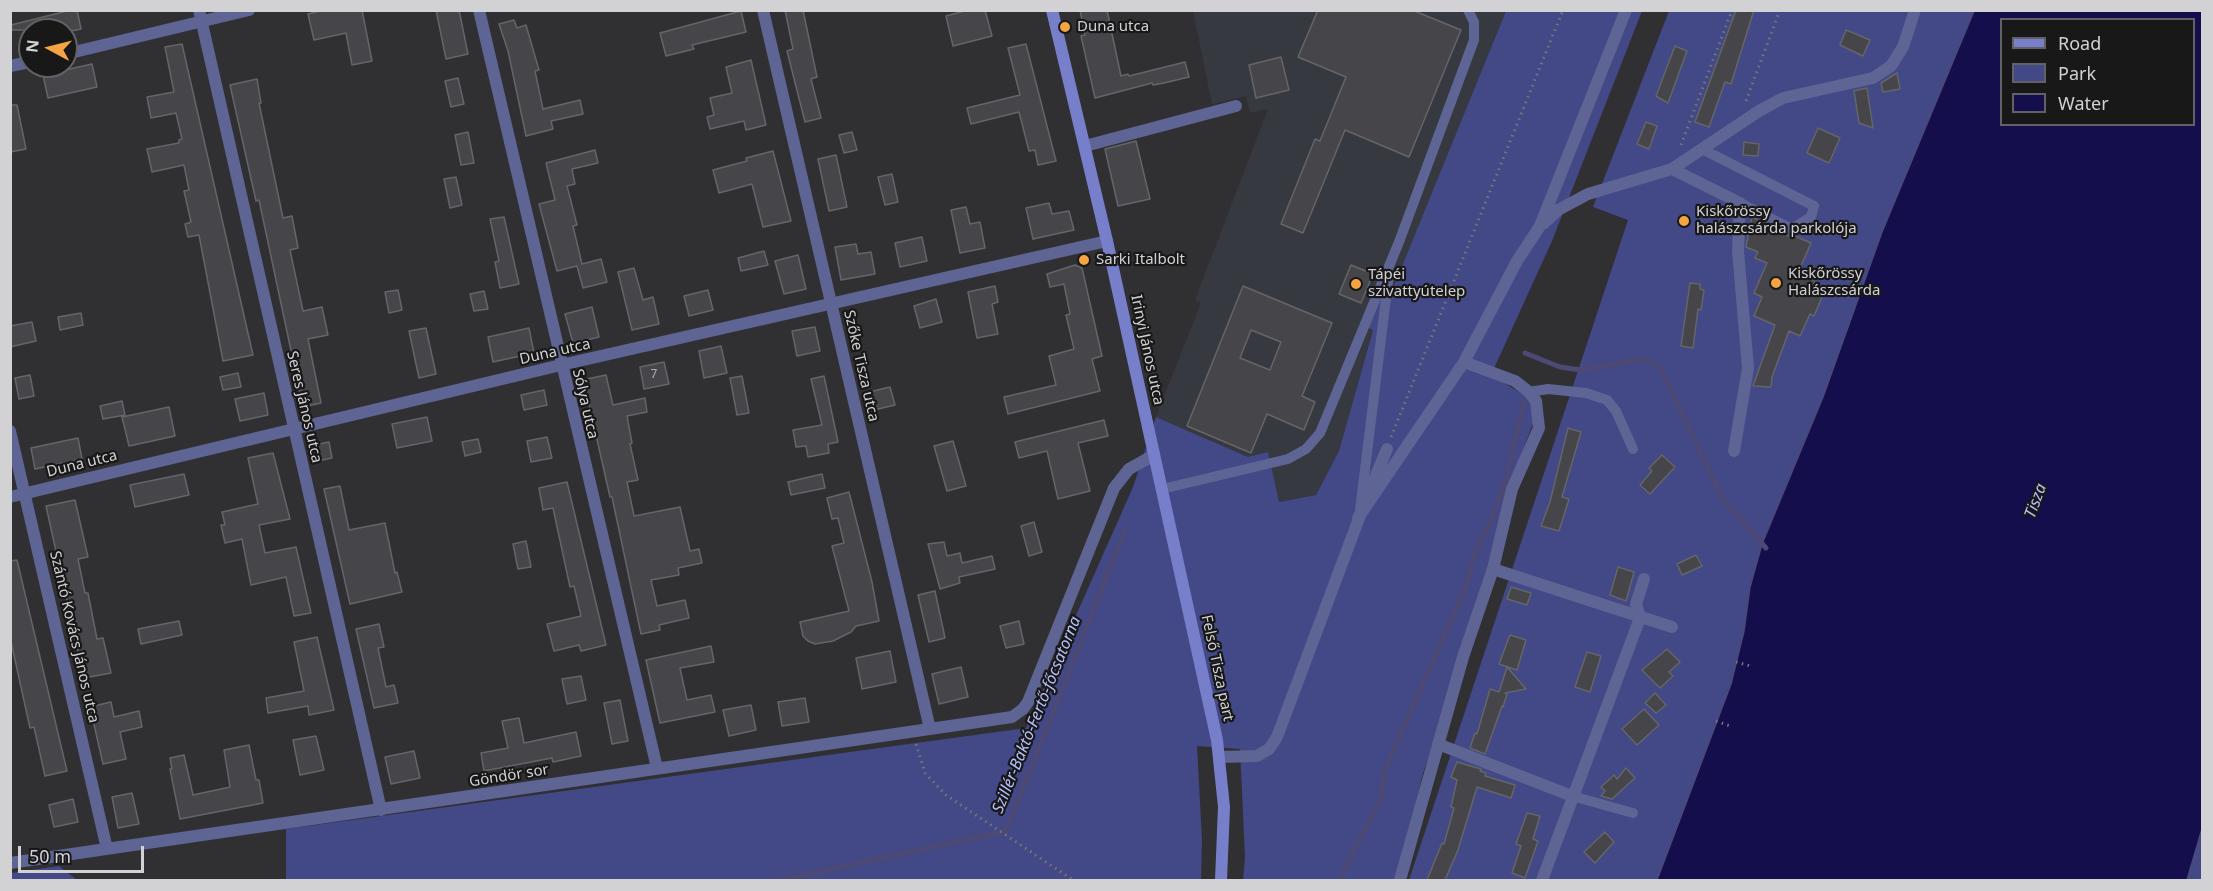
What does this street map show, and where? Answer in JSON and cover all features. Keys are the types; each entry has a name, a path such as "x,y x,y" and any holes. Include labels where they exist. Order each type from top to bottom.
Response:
{"main road":[{"name":"Irinyi János utca","path":"1052,10 1107,241 1155,460"},
{"name":"Felső Tisza part","path":"1155,460 1220,758 1224,807 1221,880"}],"street":[{"path":"78,51 200,16 249,10"},
{"name":"Sólya utca","path":"479,10 657,768"},
{"name":"Szőke Tisza utca","path":"763,10 930,729"},
{"path":"1359,518 1464,362 1517,261 1540,226 1626,10"},
{"path":"1540,226 1558,210 1587,194 1672,169 1737,125 1783,98 1873,78 1891,66 1903,47 1915,10"},
{"name":"Seres János utca","path":"200,16 381,810"},
{"path":"1085,146 1236,106"},
{"path":"1672,169 1740,203 1738,251 1748,368 1734,451"},
{"name":"Duna utca","path":"10,497 561,365 1107,241"},
{"path":"1400,880 1463,657 1493,569 1512,489 1539,428 1536,401 1529,392 1515,381 1464,362"},
{"name":"Szántó Kovács János utca","path":"10,431 107,849"},
{"path":"1220,758 1257,756 1269,749 1277,737 1387,449"},
{"name":"Göndör sor","path":"10,863 1011,717 1023,709 1028,702 1114,488 1129,469 1155,460"},
{"path":"1493,569 1672,627"},
{"path":"1542,880 1640,618 1636,604 1644,579"},
{"path":"1438,744 1572,796"}],"lane":[{"path":"1162,489 1288,459 1306,449 1320,433 1391,261 1474,40 1474,22 1468,10"},
{"path":"1702,149 1814,206 1811,217 1792,229 1740,203"},
{"path":"1359,518 1391,261"},
{"path":"1529,392 1548,389 1594,395 1607,400 1616,411 1632,449"},
{"path":"1572,796 1633,813"}],"path":[{"path":"1387,449 1563,10"},
{"path":"1672,169 1732,10"},
{"path":"1737,125 1780,10"},
{"path":"1736,662 1751,666"},
{"path":"1716,722 1733,727"},
{"path":"913,731 925,773 946,795 1073,880"}],"shaded area":[{"path":"1193,11 1506,11 1394,287 1360,323 1373,329 1339,451 1316,495 1279,502 1248,457 1156,417 1201,303 1195,300 1268,109 1250,113 1246,96 1212,104"}],"green space":[{"path":"1506,11 1642,11 1552,241 1491,375 1524,395 1533,405 1533,423 1508,490 1494,551 1423,773 1410,831 1395,880 1243,880 1245,857 1240,749 1197,746 1202,840 1201,880 286,880 286,829 1026,728 1133,487 1156,417 1248,457 1268,452 1279,502 1316,495 1339,451 1373,330 1360,323 1378,280 1394,286"},
{"path":"1669,11 1974,11 1882,232 1823,397 1762,544 1750,587 1744,631 1731,684 1657,880 1409,880 1628,220 1593,207"},
{"path":"2202,829 2202,880 2187,880"},
{"path":"59,866 77,880 11,880 11,873"}],"water":[{"name":"Tisza","path":"1974,11 2202,11 2202,829 2187,880 1657,880 1731,684 1744,631 1750,587 1762,544 1823,397 1882,232"}],"building":[{"path":"77,10 81,29 78,30 78,18 39,18"},
{"path":"324,10 362,10 372,61 352,65 346,33 314,40 308,14"},
{"path":"436,10 459,10 468,54 446,59"},
{"path":"785,10 803,10 817,77 811,79 821,118 805,122 787,51 793,49"},
{"path":"968,10 985,10 992,36 953,46 946,16"},
{"path":"1080,10 1107,10 1121,76 1185,62 1189,77 1153,85 1152,83 1095,98 1081,36 1085,35"},
{"path":"1318,10 1412,10 1461,30 1409,157 1345,130 1303,233 1281,224 1315,139 1320,141 1346,77 1298,57"},
{"path":"1736,10 1754,10 1731,84 1725,82 1709,127 1695,122"},
{"path":"741,11 746,32 692,45 694,49 666,56 660,33"},
{"path":"514,20 517,28 526,25 539,70 535,71 543,109 580,100 583,114 551,121 553,129 526,136 508,51 499,24"},
{"path":"18,23 18,30 12,30 11,25"},
{"path":"1846,30 1870,40 1863,56 1840,45"},
{"path":"182,44 253,355 223,361 199,235 188,237 185,224 191,222 184,191 189,190 184,165 152,172 147,149 179,143 182,139 176,113 151,118 147,97 174,92 165,47"},
{"path":"1026,44 1056,161 1038,165 1035,150 1029,151 1019,112 971,124 967,108 1020,95 1008,48"},
{"path":"1675,46 1687,51 1668,103 1656,96"},
{"path":"1281,57 1289,90 1256,98 1249,65"},
{"path":"751,60 766,125 746,130 744,121 710,129 707,117 714,115 710,98 732,93 726,67"},
{"path":"92,64 97,87 48,98 44,78 78,78 78,67"},
{"path":"1897,73 1900,89 1883,92 1881,83"},
{"path":"458,78 464,104 451,107 445,81"},
{"path":"257,79 261,103 259,103 283,218 292,216 298,248 290,250 303,311 322,307 328,335 308,339 321,403 303,407 259,200 256,201 230,85"},
{"path":"1867,88 1873,128 1859,123 1854,91"},
{"path":"10,105 17,105 26,149 10,152"},
{"path":"1646,122 1657,126 1649,149 1637,144"},
{"path":"1818,128 1840,138 1829,163 1807,153"},
{"path":"468,132 474,163 461,165 455,135"},
{"path":"852,132 857,150 844,153 839,135"},
{"path":"1136,141 1150,199 1118,206 1105,149"},
{"path":"1744,142 1759,144 1758,156 1743,155"},
{"path":"595,150 598,163 572,169 575,184 567,186 577,225 573,226 582,264 601,259 607,282 583,288 577,266 557,271 539,204 555,200 546,163"},
{"path":"773,151 791,221 763,227 752,184 719,193 713,170"},
{"path":"836,155 847,207 829,211 818,159"},
{"path":"892,174 898,202 885,205 878,177"},
{"path":"456,177 462,205 450,208 444,179"},
{"path":"1049,203 1052,214 1069,211 1074,230 1033,239 1026,208"},
{"path":"966,207 970,224 980,222 985,248 960,253 951,210"},
{"path":"504,217 519,284 500,288 495,262 499,261 490,219"},
{"name":"Kiskőrössy Halászcsárda","path":"1752,217 1789,236 1795,236 1811,243 1798,273 1815,281 1810,292 1822,297 1814,316 1810,314 1800,336 1789,331 1772,377 1771,387 1753,386 1775,325 1754,316 1762,297 1754,293 1767,263 1755,258 1758,252 1746,247"},
{"path":"922,237 927,261 900,267 895,243"},
{"path":"856,244 858,254 871,252 875,274 841,280 835,247"},
{"path":"764,251 768,265 741,271 738,258"},
{"path":"798,255 806,289 784,294 775,261"},
{"path":"1075,265 1082,268 1102,356 1092,359 1100,391 1008,414 1004,397 1056,385 1049,356 1074,349 1066,315 1070,314 1064,284 1050,287 1047,274"},
{"name":"Tápéi szivattyútelep","path":"1351,265 1373,274 1361,303 1339,294"},
{"path":"634,268 643,300 653,297 659,324 632,330 618,272"},
{"path":"1690,283 1700,284 1700,289 1704,290 1701,310 1698,309 1693,348 1681,346"},
{"path":"995,286 998,302 992,304 998,334 977,338 968,292"},
{"path":"1243,286 1332,323 1302,396 1315,402 1304,430 1267,414 1251,453 1187,426","holes":["1251,330 1281,342 1270,370 1240,358"]},
{"path":"398,290 402,310 389,313 385,292"},
{"path":"708,290 713,310 689,316 684,296"},
{"path":"484,291 488,309 474,311 470,294"},
{"path":"936,299 942,322 920,328 914,306"},
{"path":"592,307 599,337 573,343 565,314"},
{"path":"81,313 83,325 60,330 58,317"},
{"path":"32,322 36,341 10,347 10,326"},
{"path":"815,327 820,351 797,356 792,331"},
{"path":"426,328 436,374 419,378 409,331"},
{"path":"529,328 534,353 493,362 488,337"},
{"path":"721,346 727,373 704,378 699,351"},
{"path":"664,362 669,384 644,389 640,367"},
{"path":"238,373 241,387 223,390 220,377"},
{"path":"30,375 34,396 19,399 15,378"},
{"path":"606,375 613,405 645,398 647,412 627,416 638,480 627,482 634,516 680,507 690,551 699,549 702,563 678,568 679,575 651,580 657,606 685,600 689,618 659,625 660,630 641,634 612,497 610,497 582,380"},
{"path":"742,376 749,413 737,415 730,378"},
{"path":"824,376 838,442 828,444 829,453 808,457 806,446 796,447 793,430 822,425 811,379"},
{"path":"890,387 895,405 874,410 869,392"},
{"path":"544,390 547,405 524,410 521,395"},
{"path":"264,393 268,415 240,421 235,399"},
{"path":"122,401 125,415 103,419 100,406"},
{"path":"169,407 175,436 129,446 122,417"},
{"path":"427,417 432,441 397,448 392,424"},
{"path":"1104,420 1108,436 1078,443 1090,491 1058,499 1047,451 1019,458 1015,442"},
{"path":"1568,428 1581,432 1562,497 1569,499 1559,531 1541,526 1550,502"},
{"path":"547,437 552,458 531,462 527,441"},
{"path":"78,438 82,459 35,469 31,448"},
{"path":"478,439 481,452 465,456 462,442"},
{"path":"953,441 966,486 947,491 934,446"},
{"path":"329,442 332,458 318,461 314,445"},
{"path":"273,453 290,519 259,525 265,553 296,547 311,613 294,616 286,577 251,585 242,539 225,543 221,525 225,525 222,512 258,504 248,458"},
{"path":"1662,455 1675,467 1650,494 1640,485 1652,471 1649,468"},
{"path":"184,474 189,495 135,507 130,485"},
{"path":"822,474 825,488 791,495 788,482"},
{"path":"567,482 606,645 581,651 579,645 554,651 547,624 581,616 574,586 570,587 553,508 543,510 539,488"},
{"path":"340,486 349,530 385,523 395,573 397,572 402,592 350,604 324,489"},
{"path":"849,492 872,582 879,621 856,626 851,632 833,641 815,644 803,636 800,622 849,611 832,546 844,543 838,518 832,519 827,498"},
{"path":"75,500 88,557 78,559 85,593 88,593 97,639 103,638 111,673 84,678 46,506"},
{"path":"1034,522 1042,552 1029,556 1021,526"},
{"path":"526,541 531,567 518,569 513,544"},
{"path":"944,542 947,556 960,553 962,563 992,556 995,569 959,577 960,583 940,589 928,544"},
{"path":"1696,555 1702,566 1682,575 1677,564"},
{"path":"17,560 67,771 45,776 34,727 30,728 10,637 10,561"},
{"path":"1618,567 1634,572 1626,601 1610,595"},
{"path":"1511,587 1531,593 1527,605 1507,599"},
{"path":"935,591 945,638 929,642 918,595"},
{"path":"179,621 182,635 141,644 138,629"},
{"path":"1019,621 1024,644 1006,648 1000,626"},
{"path":"379,624 384,647 378,648 386,687 394,685 398,703 374,708 356,629"},
{"path":"1510,635 1526,640 1517,670 1499,664"},
{"path":"317,637 334,710 309,715 308,706 268,713 266,698 304,691 294,642"},
{"path":"711,646 714,662 680,668 687,700 711,695 715,712 660,723 646,660"},
{"path":"1667,649 1680,662 1669,672 1673,676 1660,688 1642,670"},
{"path":"890,651 896,682 862,689 856,658"},
{"path":"1587,652 1601,656 1590,692 1575,687"},
{"path":"961,667 968,697 939,704 932,674"},
{"path":"1507,667 1526,689 1505,693 1507,694 1503,707 1485,754 1470,748 1475,733 1477,734 1490,689 1499,692"},
{"path":"581,676 586,700 567,704 562,679"},
{"path":"1655,693 1666,705 1656,713 1645,703"},
{"path":"805,698 809,722 782,726 778,702"},
{"path":"620,700 628,741 612,744 604,703"},
{"path":"111,702 114,717 139,711 142,727 120,732 126,759 103,764 90,707"},
{"path":"751,705 756,730 729,736 723,710"},
{"path":"1644,709 1659,725 1637,745 1622,729"},
{"path":"519,718 524,743 576,732 581,756 553,762 552,758 484,771 481,753 508,748 502,721"},
{"path":"316,736 324,770 300,775 293,740"},
{"path":"249,745 263,803 180,819 170,758 184,755 193,795 230,787 224,750"},
{"path":"414,751 420,778 391,784 385,757"},
{"path":"1457,762 1481,769 1480,771 1486,773 1485,776 1515,785 1511,798 1477,787 1458,850 1445,880 1427,880 1442,843 1444,844 1454,808 1451,807 1457,780 1451,777"},
{"path":"1626,768 1635,778 1612,799 1601,796 1605,791 1601,787 1614,775 1617,779"},
{"path":"132,793 139,824 118,828 112,797"},
{"path":"73,799 78,822 54,827 49,805"},
{"path":"1527,813 1540,816 1533,839 1538,841 1525,878 1512,873 1521,846 1516,844"},
{"path":"1605,832 1614,842 1595,863 1584,852"}],"waterway":[{"path":"1525,353 1560,367 1581,370 1643,359 1659,366 1724,501 1766,548"},
{"path":"1341,880 1354,849 1381,799 1384,772 1467,584 1474,555 1491,521 1507,476 1524,402"},
{"name":"Szillér-Baktó-Fertő-főcsatorna","path":"781,880 1006,831 1125,530"}],"place":[{"name":"Duna utca","path":"1065,27"},
{"name":"Kiskőrössy halászcsárda parkolója","path":"1684,221"},
{"name":"Sarki Italbolt","path":"1084,260"},
{"name":"Kiskőrössy Halászcsárda","path":"1776,283"},
{"name":"Tápéi szivattyútelep","path":"1356,284"}]}
